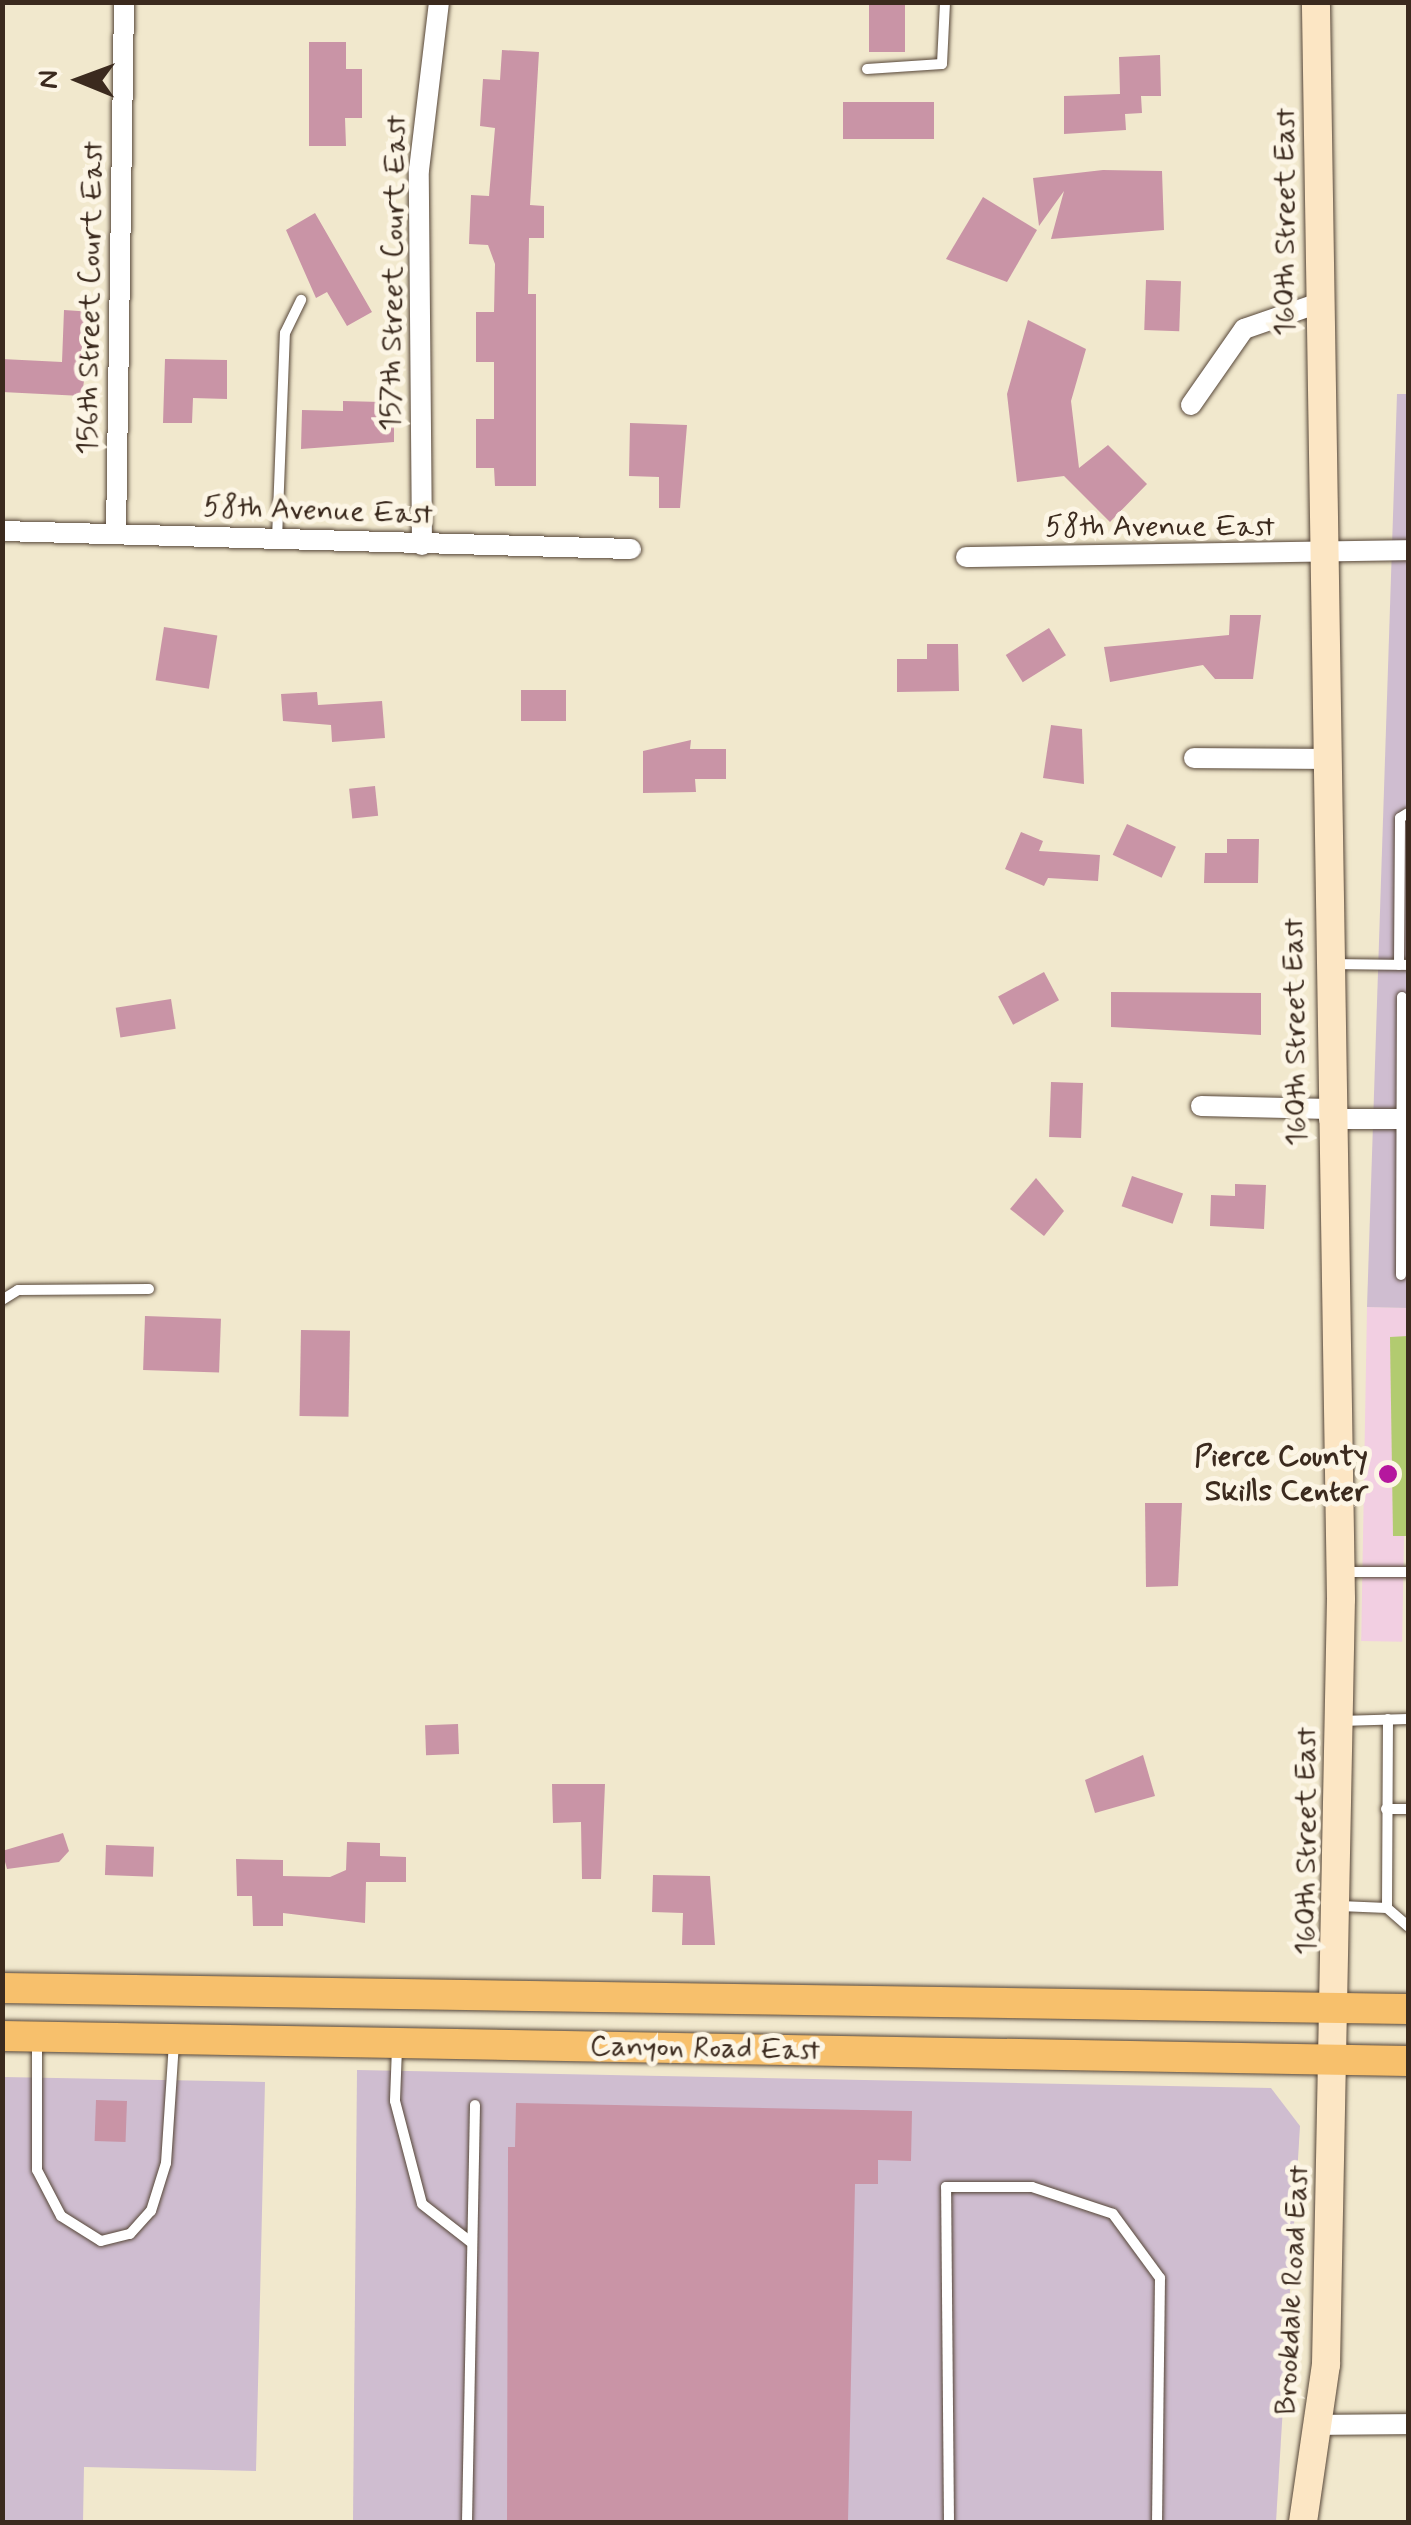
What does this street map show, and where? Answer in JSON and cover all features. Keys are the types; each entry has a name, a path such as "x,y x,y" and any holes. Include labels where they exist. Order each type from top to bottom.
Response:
{"main road":[{"name":"160th Street East","path":"1316,2 1319,546 1342,1572 1337,2060"},
{"name":"Canyon Road East","path":"2,1988 1408,2009"},
{"name":"Canyon Road East","path":"2,2036 1408,2061"},
{"name":"Brookdale Road East","path":"1302,2522 1319,2424 1337,2060"}],"street":[{"name":"156th Street Court East","path":"116,534 124,2"},
{"name":"157th Street Court East","path":"422,545 419,170 439,2"},
{"path":"1191,405 1244,329 1319,303"},
{"name":"58th Avenue East","path":"2,531 631,549"},
{"name":"58th Avenue East","path":"966,557 1300,558 1319,546 1408,550"},
{"path":"1194,758 1324,759"},
{"path":"1201,1106 1405,1119"},
{"path":"1319,2424 1408,2424"}],"lane":[{"path":"867,69 942,64 945,2"},
{"path":"277,540 285,333 301,300"},
{"path":"1327,964 1404,965 1400,818 1408,813"},
{"path":"1401,1275 1405,1119 1402,997"},
{"path":"2,1300 18,1290 148,1289"},
{"path":"1342,1572 1408,1572"},
{"path":"1386,1908 1388,1719"},
{"path":"1340,1721 1408,1719"},
{"path":"1386,1809 1408,1809"},
{"path":"1340,1906 1386,1908 1408,1926"},
{"path":"36,2037 37,2170 61,2216 101,2241 130,2234 150,2211 166,2163 175,2039"},
{"path":"398,2044 395,2101 422,2204 472,2243"},
{"path":"467,2522 474,2105"},
{"path":"948,2522 946,2187 1032,2186 1114,2214 1160,2278 1157,2522"}],"shaded area":[{"path":"1397,394 1408,394 1408,1308 1367,1307"},
{"name":"Pierce County Skills Center","path":"1367,1307 1408,1308 1402,1642 1361,1641"},
{"path":"357,2070 1271,2088 1300,2126 1276,2522 353,2522"},
{"path":"3,2077 265,2082 256,2471 84,2467 83,2522 3,2522"}],"green space":[{"path":"1408,1336 1408,1536 1393,1536 1390,1337"}],"building":[{"path":"869,2 905,2 905,52 869,52"},
{"path":"309,42 346,42 346,69 362,69 362,118 345,118 346,146 309,146"},
{"path":"502,50 539,52 530,205 544,206 544,238 529,238 528,294 536,294 536,486 495,486 494,468 476,468 476,419 494,419 494,362 476,362 476,312 494,312 495,264 488,245 469,244 471,195 489,196 495,128 480,126 483,79 500,80"},
{"path":"1160,55 1161,96 1141,96 1142,113 1125,114 1126,130 1064,134 1064,96 1120,94 1119,57"},
{"path":"843,102 934,102 934,139 843,139"},
{"path":"1103,170 1162,171 1164,230 1051,239 1064,191 1039,226 1033,178"},
{"path":"983,197 1037,230 1007,282 946,259"},
{"path":"315,213 372,312 347,326 327,292 316,298 286,230"},
{"path":"1146,280 1181,281 1179,331 1144,330"},
{"path":"64,310 93,312 82,396 2,392 2,359 62,362"},
{"path":"1028,320 1086,349 1071,401 1079,468 1108,445 1147,484 1110,522 1064,476 1017,482 1007,394"},
{"path":"165,359 227,360 227,399 193,398 192,423 163,423"},
{"path":"343,401 381,402 381,413 394,413 394,442 301,449 302,410 343,411"},
{"path":"630,423 687,425 680,508 659,508 659,477 629,476"},
{"path":"1230,615 1261,615 1253,679 1215,679 1203,665 1110,682 1104,647 1229,635"},
{"path":"164,627 217,635 209,689 156,680"},
{"path":"1049,628 1066,655 1023,682 1006,655"},
{"path":"927,644 958,644 959,691 897,692 897,659 927,659"},
{"path":"521,690 566,690 566,721 521,721"},
{"path":"317,692 318,705 382,701 385,738 332,742 331,725 283,721 281,694"},
{"path":"1051,725 1082,729 1084,784 1043,778"},
{"path":"691,740 690,749 726,749 726,779 695,779 696,792 643,793 643,751"},
{"path":"375,786 378,816 352,819 349,789"},
{"path":"1127,824 1176,847 1162,878 1113,855"},
{"path":"1021,832 1043,841 1039,851 1100,855 1098,881 1048,878 1044,886 1005,869"},
{"path":"1227,839 1259,839 1258,883 1204,883 1205,853 1227,853"},
{"path":"1044,972 1059,1000 1013,1025 998,996"},
{"path":"1111,992 1261,993 1261,1035 1111,1027"},
{"path":"171,999 176,1029 120,1037 116,1008"},
{"path":"1051,1082 1083,1083 1081,1138 1049,1137"},
{"path":"1132,1176 1183,1194 1173,1224 1122,1206"},
{"path":"1036,1178 1064,1211 1044,1236 1010,1209"},
{"path":"1235,1184 1266,1185 1264,1229 1210,1226 1211,1195 1235,1196"},
{"path":"145,1316 221,1319 219,1373 143,1370"},
{"path":"301,1330 350,1331 348,1417 299,1416"},
{"path":"1145,1503 1182,1503 1178,1586 1146,1587"},
{"path":"458,1724 459,1754 426,1755 425,1725"},
{"path":"1143,1755 1155,1796 1095,1813 1085,1780"},
{"path":"552,1784 605,1784 601,1879 582,1879 581,1822 553,1823"},
{"path":"63,1833 69,1851 59,1862 7,1869 2,1851"},
{"path":"347,1842 380,1843 380,1856 406,1857 406,1882 366,1882 365,1923 283,1913 283,1926 253,1926 252,1896 237,1896 236,1859 283,1860 283,1876 330,1877 346,1870"},
{"path":"106,1845 154,1847 153,1877 105,1875"},
{"path":"653,1875 710,1876 715,1945 682,1945 683,1913 652,1912"},
{"path":"96,2100 127,2101 126,2142 95,2141"},
{"path":"516,2103 912,2111 911,2161 878,2160 878,2184 855,2184 848,2522 507,2522 508,2147 515,2147"}],"place":[{"name":"Pierce County Skills Center","path":"1388,1474"}]}
